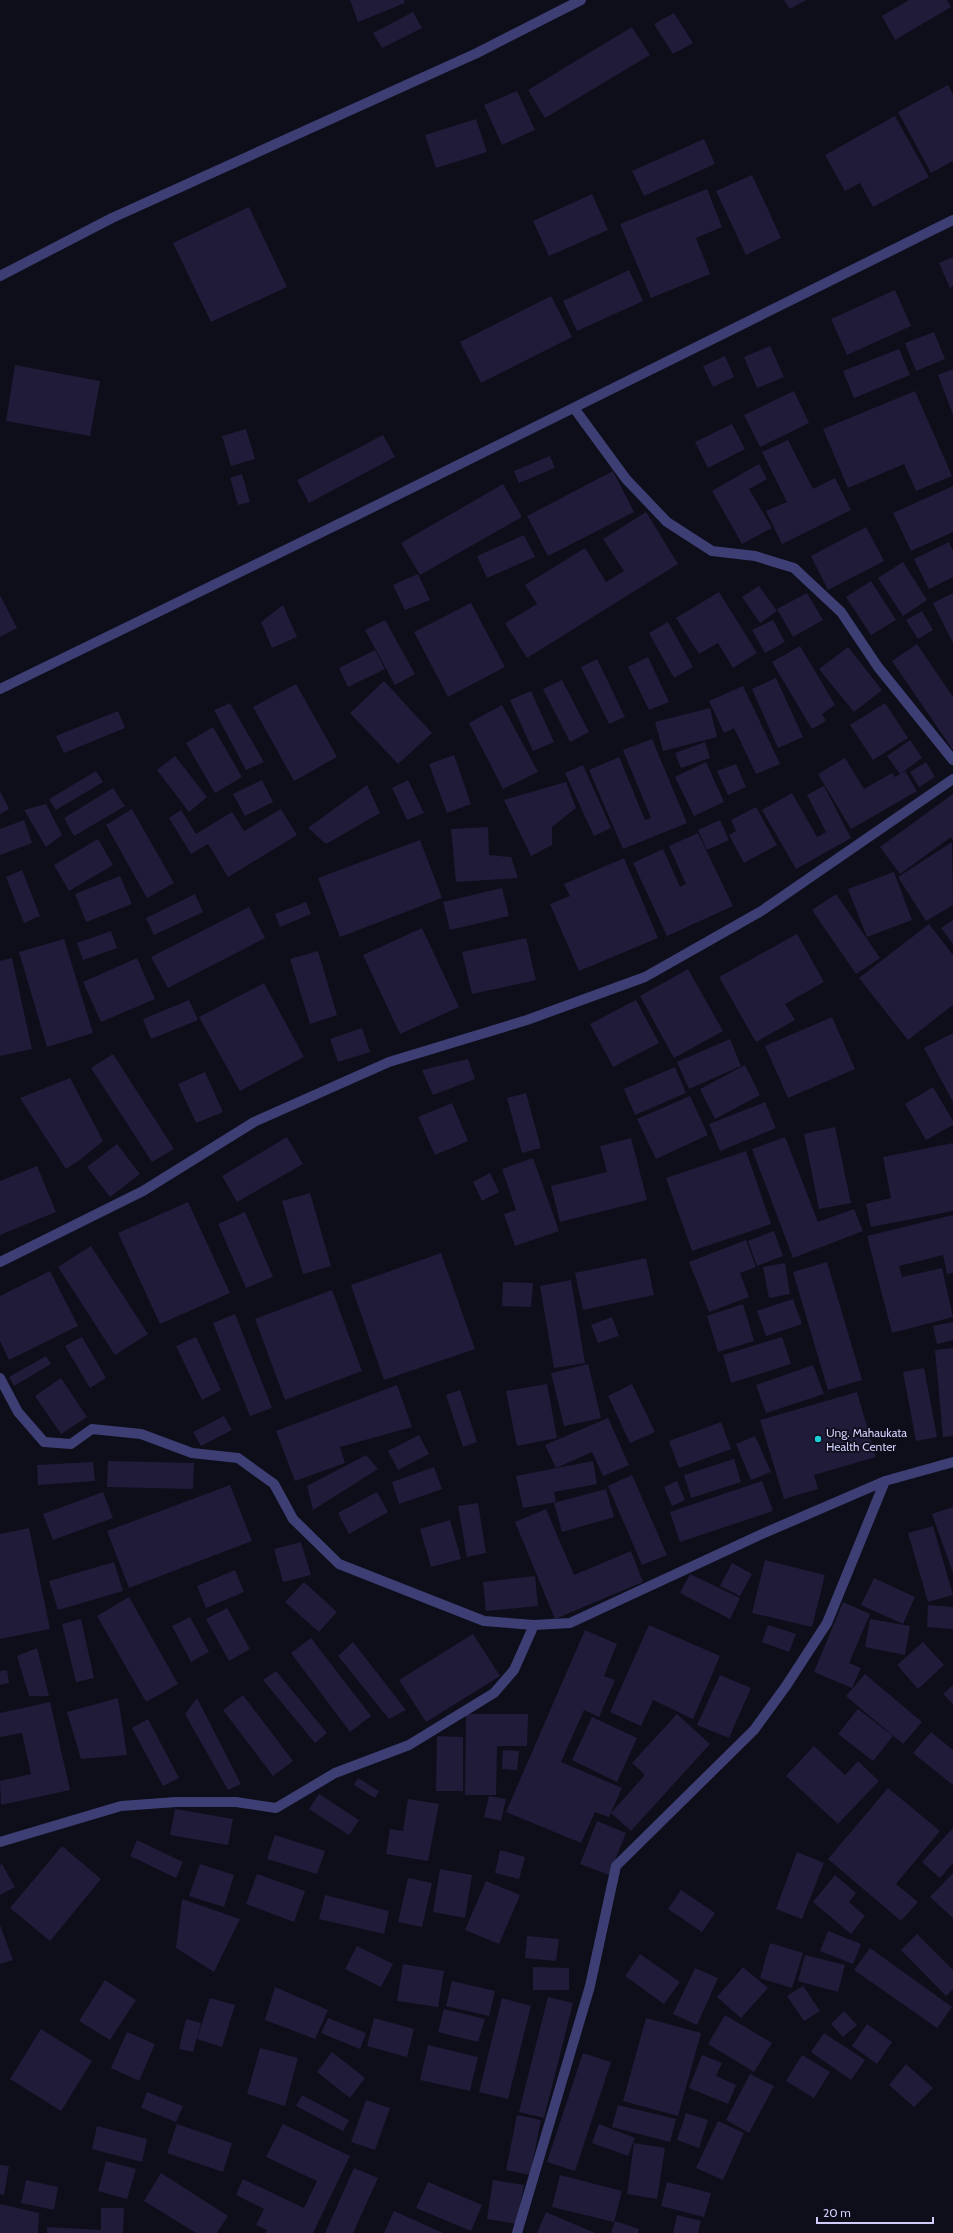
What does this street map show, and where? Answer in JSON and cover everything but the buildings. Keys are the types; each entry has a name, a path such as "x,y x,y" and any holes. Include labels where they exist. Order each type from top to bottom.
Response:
{"street":[{"path":"0,276 112,218 469,56 582,0"},
{"path":"0,689 574,408 953,220"},
{"path":"574,408 626,479 667,522 712,551 755,556 794,568 841,612 878,667 953,760"},
{"path":"0,1262 143,1191 254,1122 389,1062 527,1020 645,977 763,910 953,779"},
{"path":"0,1378 18,1412 44,1442 71,1444 92,1429 141,1434 192,1453 238,1458 274,1484 293,1518 339,1564 484,1621 534,1625 570,1623 762,1534 885,1481 953,1462"},
{"path":"517,2233 590,1986 616,1866 754,1730 786,1686 827,1623 885,1481"},
{"path":"0,1842 121,1806 176,1802 236,1802 276,1808 334,1773 409,1745 494,1693 514,1670 534,1625"}],"place":[{"name":"Ung. Mahaukata Health Center","path":"818,1439"}]}
